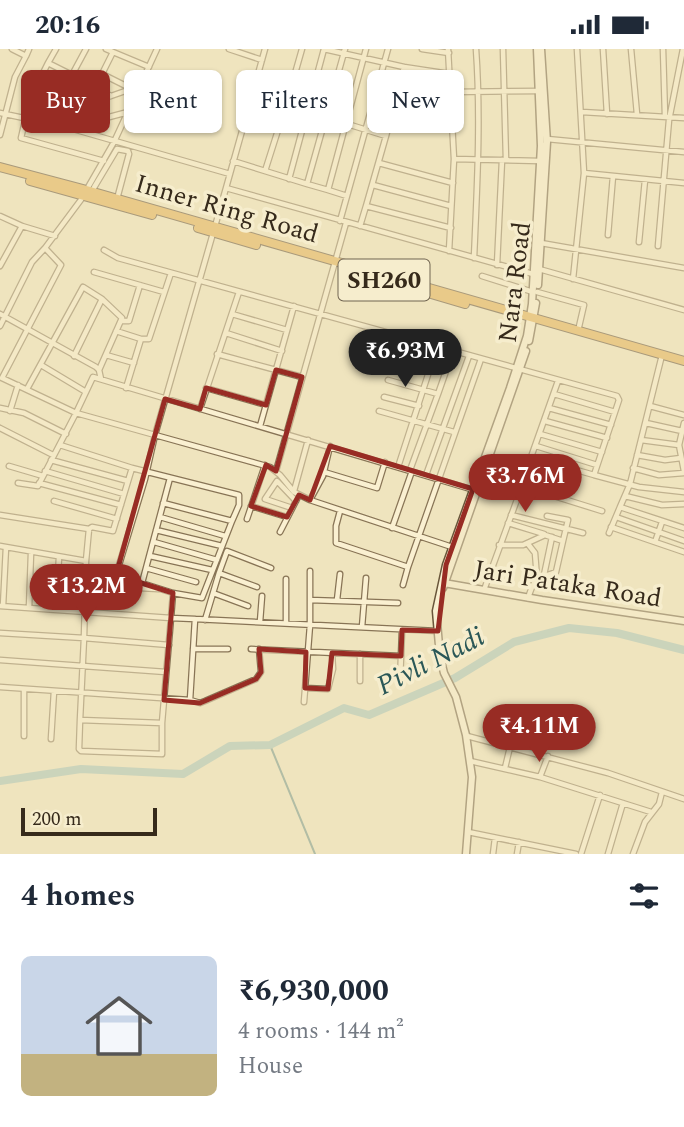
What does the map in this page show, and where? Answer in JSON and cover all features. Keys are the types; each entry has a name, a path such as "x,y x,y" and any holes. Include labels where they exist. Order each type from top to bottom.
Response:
{"highway":[{"name":"Inner Ring Road","path":"0,170 334,263 661,359 684,363"},
{"name":"Inner Ring Road","path":"87,193 117,199 212,230"},
{"name":"Inner Ring Road","path":"532,320 684,363"}],"main road":[{"name":"Nara Road","path":"537,272 539,49"},
{"name":"Nara Road","path":"466,735 440,657 436,611 452,547 485,472 532,320 541,243 547,139 539,49"},
{"name":"Nara Road","path":"443,585 518,370"},
{"name":"Jari Pataka Road","path":"443,585 684,621"},
{"path":"466,735 472,777 466,854"}],"street":[{"path":"12,49 26,56"},
{"path":"0,135 3,113 15,77 29,49"},
{"path":"44,70 56,49"},
{"path":"75,70 86,49"},
{"path":"106,49 149,67"},
{"path":"148,70 157,49"},
{"path":"229,49 262,59"},
{"path":"110,587 116,575 146,472 265,49"},
{"path":"296,70 302,49"},
{"path":"318,70 324,49 345,51 424,70"},
{"path":"353,96 366,49"},
{"path":"292,508 265,499 276,481 286,433 334,263 347,196 388,49"},
{"path":"422,49 449,51 450,70"},
{"path":"474,258 479,93 476,49"},
{"path":"498,265 504,160 503,49"},
{"path":"573,279 584,173 577,49"},
{"path":"603,49 607,114"},
{"path":"631,49 637,114"},
{"path":"658,246 668,150 663,49"},
{"path":"668,117 683,49"},
{"path":"340,70 345,51"},
{"path":"104,70 113,52"},
{"path":"48,63 60,70"},
{"path":"359,226 373,185 404,67"},
{"path":"464,92 539,91"},
{"path":"111,96 124,92"},
{"path":"582,112 684,118"},
{"path":"3,113 21,118"},
{"path":"87,193 124,120"},
{"path":"353,126 386,136"},
{"path":"22,133 21,138 104,161"},
{"path":"85,133 230,174"},
{"path":"265,171 277,133"},
{"path":"289,179 301,133"},
{"path":"307,184 322,133"},
{"path":"328,190 344,133"},
{"path":"449,251 453,133"},
{"path":"547,139 684,152"},
{"path":"0,326 2,315 32,262 55,236 120,148 129,154 117,199"},
{"path":"454,159 540,161"},
{"path":"233,161 347,196"},
{"path":"379,163 453,183"},
{"path":"584,173 684,183"},
{"path":"608,235 614,176"},
{"path":"639,242 645,180"},
{"path":"373,185 452,206"},
{"path":"226,188 498,265 573,279 684,310"},
{"path":"366,206 451,228"},
{"path":"0,216 55,236"},
{"path":"0,265 22,226"},
{"path":"541,243 684,268 684,262"},
{"path":"45,248 61,265 1,377 76,413 265,465 277,472 297,493 310,500 452,547"},
{"path":"104,250 118,258 617,396 620,400 594,475"},
{"path":"94,272 164,292"},
{"path":"116,331 149,339 171,273"},
{"path":"482,276 584,305 578,331"},
{"path":"121,321 129,321 140,285"},
{"path":"27,389 83,287 102,299 122,318 99,370 101,379"},
{"path":"200,409 239,292"},
{"path":"75,356 102,299"},
{"path":"260,426 294,306"},
{"path":"232,314 287,330"},
{"path":"2,315 99,370"},
{"path":"225,333 282,351"},
{"path":"126,388 141,339"},
{"path":"398,467 437,347"},
{"path":"392,528 453,351"},
{"path":"218,354 302,377"},
{"path":"106,355 134,363"},
{"path":"426,475 469,356"},
{"path":"403,585 481,359"},
{"path":"609,533 630,484 661,359"},
{"path":"41,365 86,392"},
{"path":"18,483 38,486 93,377 476,490"},
{"path":"388,380 438,394"},
{"path":"484,590 558,381"},
{"path":"10,411 18,385"},
{"path":"206,388 266,405"},
{"path":"554,394 615,412"},
{"path":"384,397 419,406"},
{"path":"650,406 684,415"},
{"path":"0,408 24,413 66,434"},
{"path":"549,408 611,425"},
{"path":"379,411 454,432"},
{"path":"545,421 607,438"},
{"path":"646,423 682,431"},
{"path":"633,468 659,475 684,472 681,442 684,423"},
{"path":"0,428 52,457 128,481"},
{"path":"540,434 602,451"},
{"path":"280,532 296,501 308,440"},
{"path":"641,440 681,442"},
{"path":"60,445 146,472 239,495 239,505 202,598 173,593 116,575"},
{"path":"310,500 324,472 330,446"},
{"path":"536,446 597,465"},
{"path":"637,455 665,460 681,458"},
{"path":"531,457 630,484 684,492"},
{"path":"324,472 377,488 385,463"},
{"path":"247,519 265,465"},
{"path":"9,466 124,494"},
{"path":"0,515 113,531 132,468"},
{"path":"485,472 602,511"},
{"path":"142,583 170,478"},
{"path":"276,481 296,501"},
{"path":"39,483 121,505"},
{"path":"625,496 662,505 684,504"},
{"path":"54,501 117,519"},
{"path":"163,503 232,521"},
{"path":"251,506 287,517"},
{"path":"620,507 684,528"},
{"path":"340,512 336,543 408,567"},
{"path":"511,515 583,533"},
{"path":"528,598 537,578 556,572 567,529 568,520 547,516"},
{"path":"160,517 225,536"},
{"path":"616,517 684,541"},
{"path":"655,542 662,522"},
{"path":"508,523 563,541"},
{"path":"611,527 684,552"},
{"path":"89,529 80,720 81,751 162,754 162,723 173,593"},
{"path":"156,530 222,545"},
{"path":"499,545 528,544 545,535"},
{"path":"544,575 552,537"},
{"path":"153,542 217,560"},
{"path":"528,544 535,553 537,578"},
{"path":"86,561 3,547 1,606 438,632"},
{"path":"205,620 227,551 271,568"},
{"path":"29,608 31,552"},
{"path":"150,556 212,571"},
{"path":"56,610 59,557"},
{"path":"146,568 196,582"},
{"path":"304,702 310,625 310,571"},
{"path":"219,573 257,587"},
{"path":"337,600 340,574"},
{"path":"362,627 366,578"},
{"path":"286,579 286,623"},
{"path":"85,585 163,589"},
{"path":"213,593 248,606"},
{"path":"260,622 262,596"},
{"path":"310,600 398,603"},
{"path":"190,700 195,619"},
{"path":"400,683 402,630"},
{"path":"0,633 169,645"},
{"path":"193,649 228,649"},
{"path":"251,649 401,656"},
{"path":"0,687 190,700 200,703 259,677 259,649"},
{"path":"305,688 328,689 333,669 332,653"},
{"path":"360,654 360,681"},
{"path":"0,660 166,672"},
{"path":"24,689 24,736"},
{"path":"51,739 54,691"},
{"path":"80,720 162,723"},
{"path":"466,735 608,773 684,799"},
{"path":"505,768 510,747"},
{"path":"540,777 548,757"},
{"path":"469,761 540,777 651,812"},
{"path":"633,854 651,812 659,804 662,792"},
{"path":"468,832 579,854 600,796"},
{"path":"608,854 622,803"},
{"path":"493,854 495,838"},
{"path":"517,854 519,842"},
{"path":"541,854 543,847"}],"highlighted area":[{"path":"276,370 302,377 276,471 266,465 251,506 287,517 299,495 310,500 330,446 473,489 446,565 438,631 402,630 401,656 332,653 328,689 305,688 306,652 259,649 261,672 256,679 200,703 164,700 173,593 116,575 165,399 200,409 206,388 266,405"}],"waterway":[{"name":"Pivli Nadi","path":"0,781 81,769 183,774 230,746 270,745 344,708 369,715 455,678 514,642 569,628 617,633 684,650"},
{"path":"270,745 315,854"}]}
